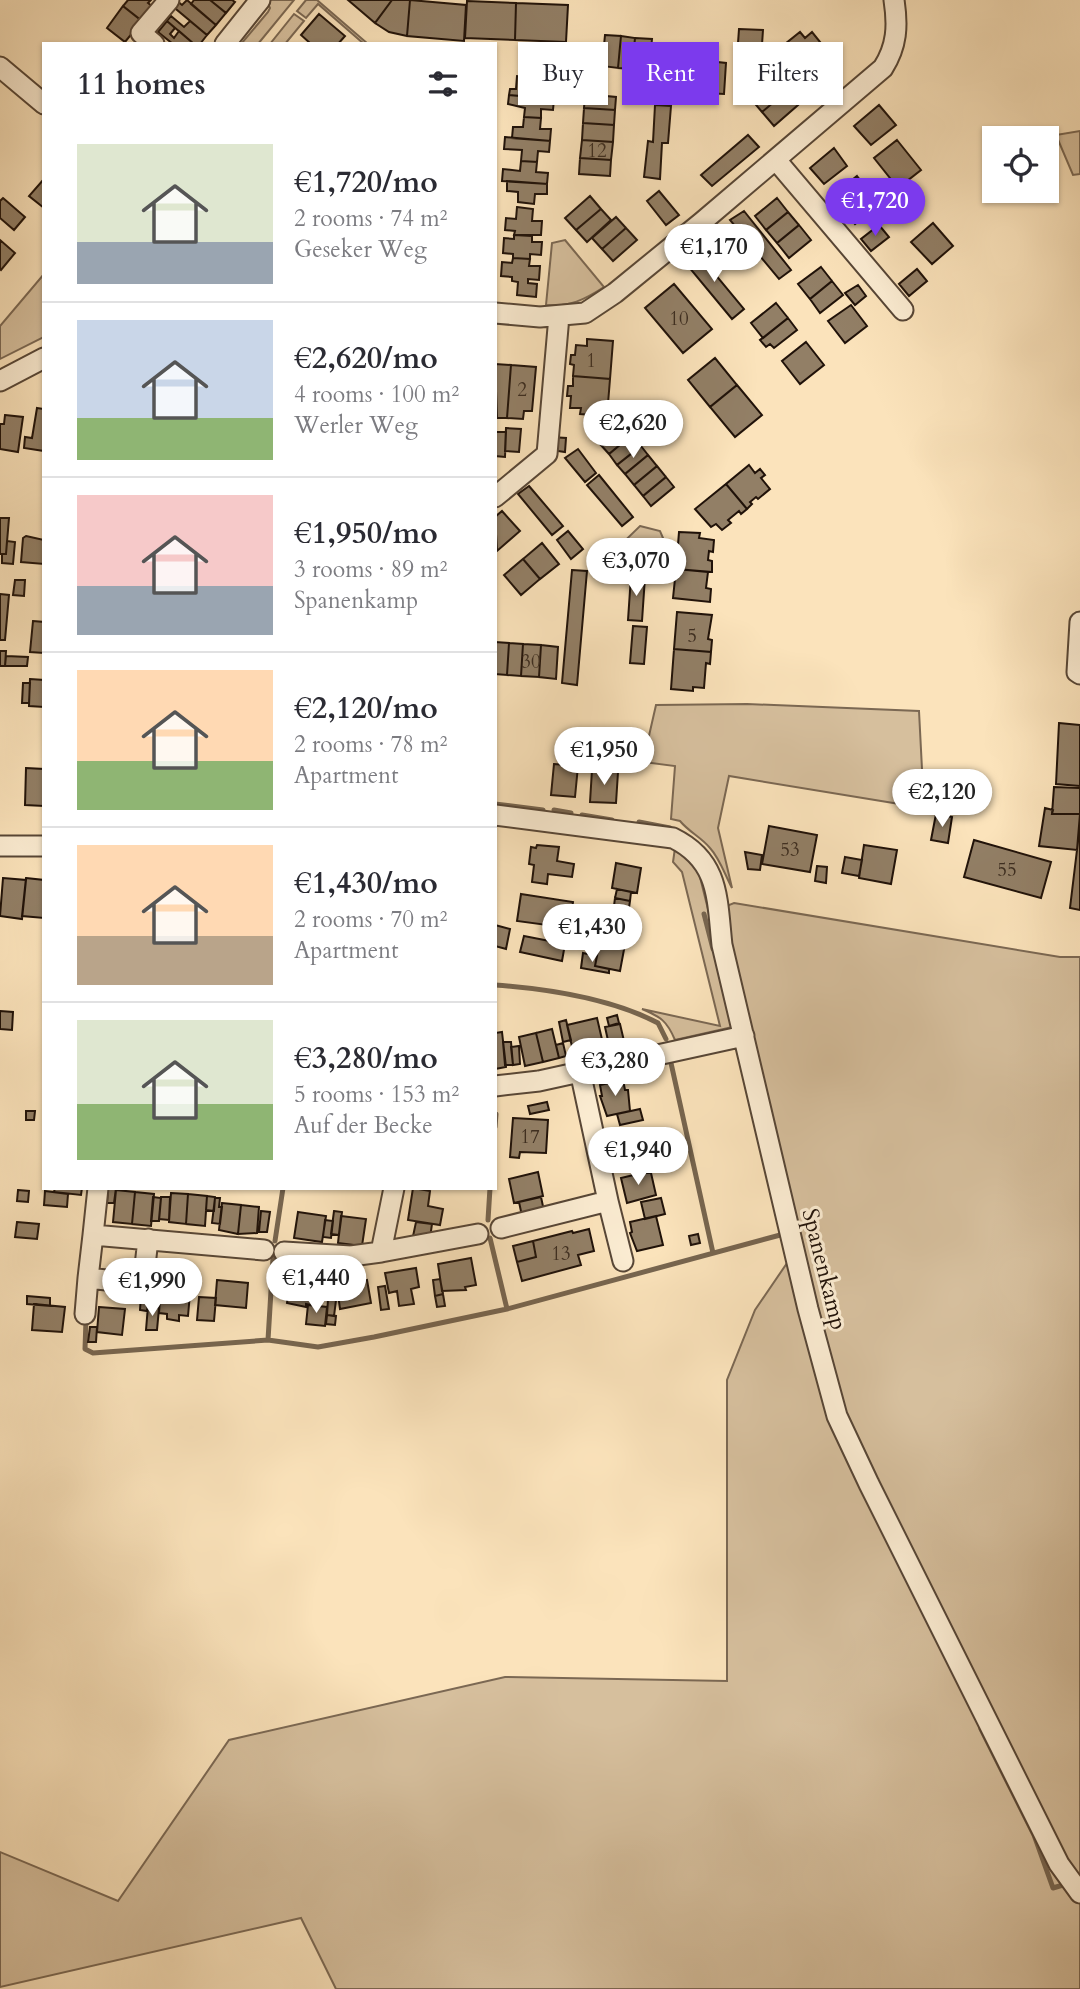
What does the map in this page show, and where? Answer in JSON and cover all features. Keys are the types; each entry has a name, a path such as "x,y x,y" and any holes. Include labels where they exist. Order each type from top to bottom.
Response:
{"street":[{"path":"152,42 141,33 169,0"},
{"path":"227,42 260,0"},
{"path":"497,313 559,316 585,313 615,293 883,68 891,56 897,38 894,0"},
{"path":"0,67 42,102"},
{"path":"776,160 903,310"},
{"path":"497,495 547,454 559,316"},
{"path":"0,381 42,359"},
{"path":"1080,622 1077,672 1080,674"},
{"name":"Spanenkamp","path":"497,815 673,838 697,853 707,866 717,891 722,946 808,1309 837,1416 1059,1864 1080,1893"},
{"path":"0,846 42,846"},
{"path":"497,1086 539,1081 580,1071 745,1042"},
{"path":"580,1071 623,1261"},
{"path":"85,1314 98,1190"},
{"path":"381,1252 394,1190"},
{"path":"501,1228 608,1200"},
{"path":"284,1252 351,1256 478,1234"},
{"path":"93,1235 264,1250"},
{"path":"88,1278 143,1284 148,1239"}],"shaded area":[{"path":"294,0 260,42 243,42 268,12 270,8 267,2"},
{"path":"306,0 317,0 366,42 362,42 318,4 306,18 297,11"},
{"path":"294,14 304,21 287,42 272,42"},
{"path":"1080,131 1080,174 1073,175 1059,142 1059,134"},
{"path":"565,240 604,287 576,302 546,305 552,243"},
{"path":"42,276 42,338 0,359 0,326"},
{"path":"640,526 660,531 663,538 661,564 604,561"},
{"path":"747,704 919,711 924,808 729,776 718,828 732,888 710,848 680,821 671,819 675,766 643,762 656,705"},
{"path":"675,848 698,869 737,1026 675,1040 663,1020 642,1009 720,1026 682,872 673,862"},
{"path":"734,903 1060,957 1080,957 1080,1989 336,1989 301,1918 0,1987 0,1852 118,1901 229,1740 505,1677 727,1681 727,1380 755,1310 800,1244 724,911"}],"building":[{"path":"128,0 151,0 148,3 153,7 142,21 123,6"},
{"path":"176,0 182,5 187,0 216,25 207,35 170,4"},
{"path":"194,0 210,0 226,13 216,25 191,4"},
{"path":"210,0 232,0 235,2 226,13"},
{"path":"348,0 392,0 375,23"},
{"path":"392,0 410,0 407,36 389,32 375,23"},
{"path":"410,0 466,5 464,41 407,36"},
{"path":"467,1 516,3 515,40 465,38"},
{"path":"516,3 568,5 566,42 515,40"},
{"path":"123,6 142,21 125,42 107,28"},
{"path":"319,14 345,36 340,42 309,42 301,35"},
{"path":"171,16 184,27 190,21 207,35 202,42 192,42 167,21"},
{"path":"167,21 175,28 170,34 174,38 179,31 192,42 170,42 158,32"},
{"path":"739,29 763,30 762,42 738,42"},
{"path":"800,32 805,38 812,32 820,42 788,42"},
{"path":"605,35 621,36 618,68 608,67 608,42 604,42"},
{"path":"621,36 635,38 635,42 622,42 622,68 618,68"},
{"path":"635,38 652,39 652,42 635,42"},
{"path":"719,62 726,63 724,94 719,94"},
{"path":"517,76 518,96 509,95 510,89 516,89"},
{"path":"509,95 518,96 518,105 553,105 553,110 541,109 541,118 524,117 525,108 508,104"},
{"path":"608,96 616,97 615,110 584,108 584,105 608,105"},
{"path":"655,105 671,106 668,143 662,143 660,179 644,177 648,141 653,142"},
{"path":"756,105 770,105 762,112"},
{"path":"770,105 798,105 774,126 762,112"},
{"path":"879,105 896,125 871,145 854,126"},
{"path":"584,108 615,110 614,125 583,123"},
{"path":"524,117 541,118 540,129 551,129 550,141 512,138 513,127 523,127"},
{"path":"583,123 614,125 613,142 582,140"},
{"path":"748,135 759,147 712,186 701,175"},
{"path":"505,137 550,141 549,152 538,151 537,162 521,161 522,150 504,149"},
{"path":"582,140 613,142 611,160 580,158"},
{"path":"897,140 921,170 898,188 874,158"},
{"path":"834,148 847,166 824,184 810,168"},
{"path":"580,158 611,160 610,176 579,174"},
{"path":"521,161 537,162 536,172 548,173 547,184 502,181 503,169 520,171"},
{"path":"857,176 868,190 843,210 832,196"},
{"path":"42,181 42,206 29,196"},
{"path":"507,181 547,184 547,194 535,194 534,204 518,202 518,192 507,191"},
{"path":"868,190 879,204 855,224 843,210"},
{"path":"659,191 679,215 666,225 647,201"},
{"path":"590,196 601,209 576,230 565,218"},
{"path":"3,198 25,217 14,230 0,218 0,201"},
{"path":"777,198 788,212 766,230 755,216"},
{"path":"517,207 533,209 532,221 542,221 541,235 514,235 515,231 505,230 506,218 516,219"},
{"path":"601,209 611,220 587,242 576,230"},
{"path":"744,211 791,270 779,279 730,220"},
{"path":"788,212 799,225 777,243 766,230"},
{"path":"616,217 626,228 602,249 592,238"},
{"path":"933,223 953,246 932,264 911,242"},
{"path":"799,225 811,240 789,258 777,243"},
{"path":"879,225 889,237 871,251 861,239"},
{"path":"626,228 637,240 613,261 602,249"},
{"path":"514,235 532,236 532,242 542,242 541,255 530,254 530,259 513,258 513,254 503,253 504,238 514,239"},
{"path":"0,240 15,253 1,270 0,269"},
{"path":"695,250 744,309 732,319 683,260"},
{"path":"513,258 530,259 529,266 540,266 539,280 528,279 528,283 537,284 536,297 517,295 518,282 512,281 512,277 501,276 502,262 512,263"},
{"path":"821,267 832,281 810,299 798,284"},
{"path":"917,269 927,281 909,296 899,284"},
{"path":"832,281 843,295 820,313 810,299"},
{"path":"674,284 712,329 683,353 645,308"},
{"path":"858,285 866,296 855,305 845,293"},
{"path":"776,303 788,318 763,338 751,323"},
{"path":"851,305 867,326 845,343 828,321"},
{"path":"788,318 797,330 774,348 770,344 766,347 760,340"},
{"path":"587,339 613,341 610,379 573,376 571,355 575,355 576,345 587,346"},
{"path":"806,342 824,365 800,384 782,361"},
{"path":"715,358 737,385 710,407 688,380"},
{"path":"497,364 511,365 507,418 497,418"},
{"path":"511,365 536,367 532,411 524,411 523,419 507,418"},
{"path":"573,376 610,379 607,416 580,414 581,408 570,408 571,396 567,396 568,386 573,386"},
{"path":"737,385 762,415 735,437 710,407"},
{"path":"37,408 42,409 42,451 24,448 25,437 32,438"},
{"path":"5,415 23,417 18,452 0,449 0,424 4,424"},
{"path":"623,425 632,435 609,454 600,444"},
{"path":"506,428 521,429 519,452 505,451"},
{"path":"497,432 506,432 505,457 497,456"},
{"path":"632,435 641,446 617,465 609,454"},
{"path":"551,437 566,438 565,452 551,450"},
{"path":"641,446 648,455 625,474 617,465"},
{"path":"578,449 596,473 585,482 565,458"},
{"path":"648,455 657,466 634,485 625,474"},
{"path":"749,465 755,473 760,469 765,475 761,478 770,489 750,502 752,504 747,509 726,484"},
{"path":"657,466 666,477 643,496 634,485"},
{"path":"599,475 633,517 622,526 587,485"},
{"path":"666,477 674,487 651,506 643,496"},
{"path":"726,484 747,509 741,514 739,511 728,520 731,523 722,530 716,524 711,527 695,509"},
{"path":"529,486 563,526 552,535 518,494"},
{"path":"502,511 520,531 497,551 497,515"},
{"path":"0,518 9,518 6,554 0,554"},
{"path":"568,531 583,549 571,559 557,540"},
{"path":"679,532 700,533 699,538 714,540 713,552 709,551 708,560 712,561 712,572 676,569"},
{"path":"26,536 42,540 42,564 21,562 23,538"},
{"path":"7,541 15,542 13,564 2,563"},
{"path":"542,543 559,564 540,579 523,559"},
{"path":"523,559 540,579 521,595 504,575"},
{"path":"676,569 708,572 706,588 711,589 710,602 673,598"},
{"path":"572,570 587,571 577,685 562,683"},
{"path":"631,576 645,577 642,621 628,620"},
{"path":"15,580 25,580 24,596 13,595"},
{"path":"0,594 9,595 5,640 0,640"},
{"path":"677,612 712,615 708,639 712,640 711,652 674,649"},
{"path":"33,621 42,622 42,653 30,652"},
{"path":"633,626 647,627 644,664 630,663"},
{"path":"497,642 509,643 507,675 497,674"},
{"path":"509,643 523,644 521,676 507,675"},
{"path":"523,644 541,645 539,677 521,676"},
{"path":"541,645 558,647 556,679 539,677"},
{"path":"674,649 711,652 710,664 706,663 704,688 693,687 693,691 671,689"},
{"path":"0,651 6,651 5,666 0,666"},
{"path":"6,656 28,657 27,666 5,666"},
{"path":"30,679 42,680 42,707 29,706"},
{"path":"23,683 30,683 29,703 22,703"},
{"path":"1059,723 1080,725 1080,786 1056,784"},
{"path":"554,764 578,766 575,797 551,795"},
{"path":"26,768 42,769 42,806 25,805"},
{"path":"592,770 618,772 616,803 590,802"},
{"path":"1054,787 1080,788 1080,814 1052,814"},
{"path":"1045,808 1053,810 1052,814 1080,814 1077,850 1039,846"},
{"path":"936,814 952,817 948,843 931,840"},
{"path":"1080,825 1080,910 1070,908"},
{"path":"769,826 817,835 810,872 762,864"},
{"path":"974,840 1051,862 1041,898 964,877"},
{"path":"537,845 559,847 557,861 574,864 572,877 548,874 547,884 532,882 534,865 529,864 531,847 536,848"},
{"path":"864,845 897,850 891,884 859,878"},
{"path":"745,852 762,855 760,870 748,869"},
{"path":"845,857 862,860 859,876 842,873"},
{"path":"616,863 641,868 637,893 612,888"},
{"path":"817,866 827,867 826,883 815,881"},
{"path":"3,878 26,880 22,919 0,916"},
{"path":"26,878 42,880 42,918 22,916"},
{"path":"617,889 631,892 630,901 615,898"},
{"path":"521,894 573,902 569,928 517,921"},
{"path":"615,898 630,901 629,908 614,906"},
{"path":"603,924 628,928 620,971 595,966"},
{"path":"497,926 510,929 506,949 497,947"},
{"path":"524,936 565,944 562,961 520,952"},
{"path":"583,953 597,956 595,966 609,969 609,973 581,968"},
{"path":"0,1011 13,1012 12,1030 0,1029"},
{"path":"617,1015 619,1023 609,1026 607,1018"},
{"path":"597,1018 604,1048 574,1055 567,1025"},
{"path":"566,1020 571,1040 563,1042 559,1022"},
{"path":"620,1024 624,1041 609,1045 605,1027"},
{"path":"552,1029 559,1058 543,1062 536,1033"},
{"path":"502,1032 506,1067 497,1069 497,1033"},
{"path":"536,1033 543,1062 525,1066 519,1037"},
{"path":"503,1042 511,1042 513,1065 505,1065"},
{"path":"563,1043 566,1056 559,1058 556,1045"},
{"path":"519,1046 520,1064 513,1065 511,1047"},
{"path":"623,1080 625,1090 628,1090 630,1111 607,1116 600,1096 600,1085"},
{"path":"547,1102 549,1110 530,1114 528,1106"},
{"path":"640,1109 643,1120 620,1125 617,1114"},
{"path":"26,1111 35,1111 34,1120 26,1120"},
{"path":"513,1118 548,1120 546,1153 520,1152 519,1158 510,1157"},
{"path":"643,1133 648,1153 616,1161 611,1141"},
{"path":"648,1153 649,1161 627,1166 625,1159"},
{"path":"538,1172 543,1196 514,1203 509,1179"},
{"path":"651,1173 656,1195 627,1203 621,1178"},
{"path":"18,1190 29,1191 28,1202 17,1201"},
{"path":"54,1190 82,1190 81,1195"},
{"path":"108,1190 116,1190 114,1203 107,1203"},
{"path":"116,1190 135,1192 132,1224 113,1222"},
{"path":"413,1190 430,1191 428,1206 443,1209 440,1225 408,1220"},
{"path":"45,1191 68,1194 67,1207 44,1205"},
{"path":"135,1192 154,1194 151,1226 132,1224"},
{"path":"171,1193 188,1194 186,1224 169,1222"},
{"path":"188,1194 207,1196 205,1226 186,1224"},
{"path":"207,1196 215,1197 214,1211 206,1210"},
{"path":"153,1197 161,1198 159,1221 151,1221"},
{"path":"161,1197 170,1197 169,1220 159,1219"},
{"path":"541,1197 544,1211 522,1216 519,1202"},
{"path":"215,1198 220,1198 219,1207 222,1207 220,1224 212,1223"},
{"path":"661,1198 665,1214 645,1219 641,1202"},
{"path":"222,1203 241,1205 238,1234 219,1230"},
{"path":"241,1205 259,1207 257,1233 238,1234"},
{"path":"261,1211 270,1212 267,1232 259,1232"},
{"path":"334,1211 342,1212 339,1235 331,1234"},
{"path":"298,1212 326,1216 322,1242 294,1238"},
{"path":"341,1216 366,1219 362,1246 338,1243"},
{"path":"656,1216 663,1245 637,1251 630,1233 630,1222"},
{"path":"325,1220 333,1221 331,1238 323,1237"},
{"path":"17,1222 39,1224 37,1239 15,1237"},
{"path":"416,1222 432,1224 430,1238 412,1241"},
{"path":"589,1229 594,1251 578,1255 581,1265 522,1281 517,1262 536,1257 533,1241"},
{"path":"698,1234 700,1243 691,1245 689,1236"},
{"path":"533,1241 536,1257 517,1262 513,1246"},
{"path":"471,1258 476,1285 465,1287 466,1290 442,1291 438,1264"},
{"path":"416,1268 419,1287 411,1289 414,1304 399,1306 397,1291 389,1293 385,1273"},
{"path":"356,1278 357,1282 367,1280 371,1303 340,1309 337,1286 347,1284 346,1279"},
{"path":"440,1279 443,1294 435,1296 433,1280"},
{"path":"171,1280 191,1282 188,1316 179,1315 179,1321 167,1319 167,1314 159,1313 161,1284 171,1285"},
{"path":"217,1280 248,1283 246,1308 215,1305"},
{"path":"290,1281 318,1284 316,1306 287,1303"},
{"path":"385,1286 389,1309 381,1310 378,1287"},
{"path":"443,1294 445,1306 437,1307 435,1296"},
{"path":"141,1295 149,1296 147,1311 140,1310"},
{"path":"27,1296 50,1298 50,1306 27,1304"},
{"path":"199,1297 216,1298 214,1321 197,1320"},
{"path":"328,1299 336,1300 334,1316 327,1315"},
{"path":"34,1304 65,1307 62,1332 32,1330"},
{"path":"308,1305 327,1307 325,1326 306,1324"},
{"path":"148,1306 159,1308 157,1330 146,1330"},
{"path":"99,1307 125,1309 122,1335 97,1332"},
{"path":"327,1315 336,1316 335,1325 326,1324"},
{"path":"90,1327 97,1327 96,1342 88,1342"}],"waterway":[{"path":"497,804 543,810"},
{"path":"554,810 571,813"},
{"path":"582,815 612,820"},
{"path":"639,822 670,828"},
{"path":"704,914 713,949"},
{"path":"497,985 558,992 620,1007 658,1023 666,1039"},
{"path":"671,1063 713,1253"},
{"path":"275,1241 283,1190"},
{"path":"488,1220 490,1190"},
{"path":"273,1258 268,1340 318,1347 507,1309 784,1234"},
{"path":"490,1238 507,1309"},
{"path":"86,1320 85,1349 93,1353 268,1340"},
{"path":"981,1729 1034,1835 1053,1888 1063,1885"}]}
